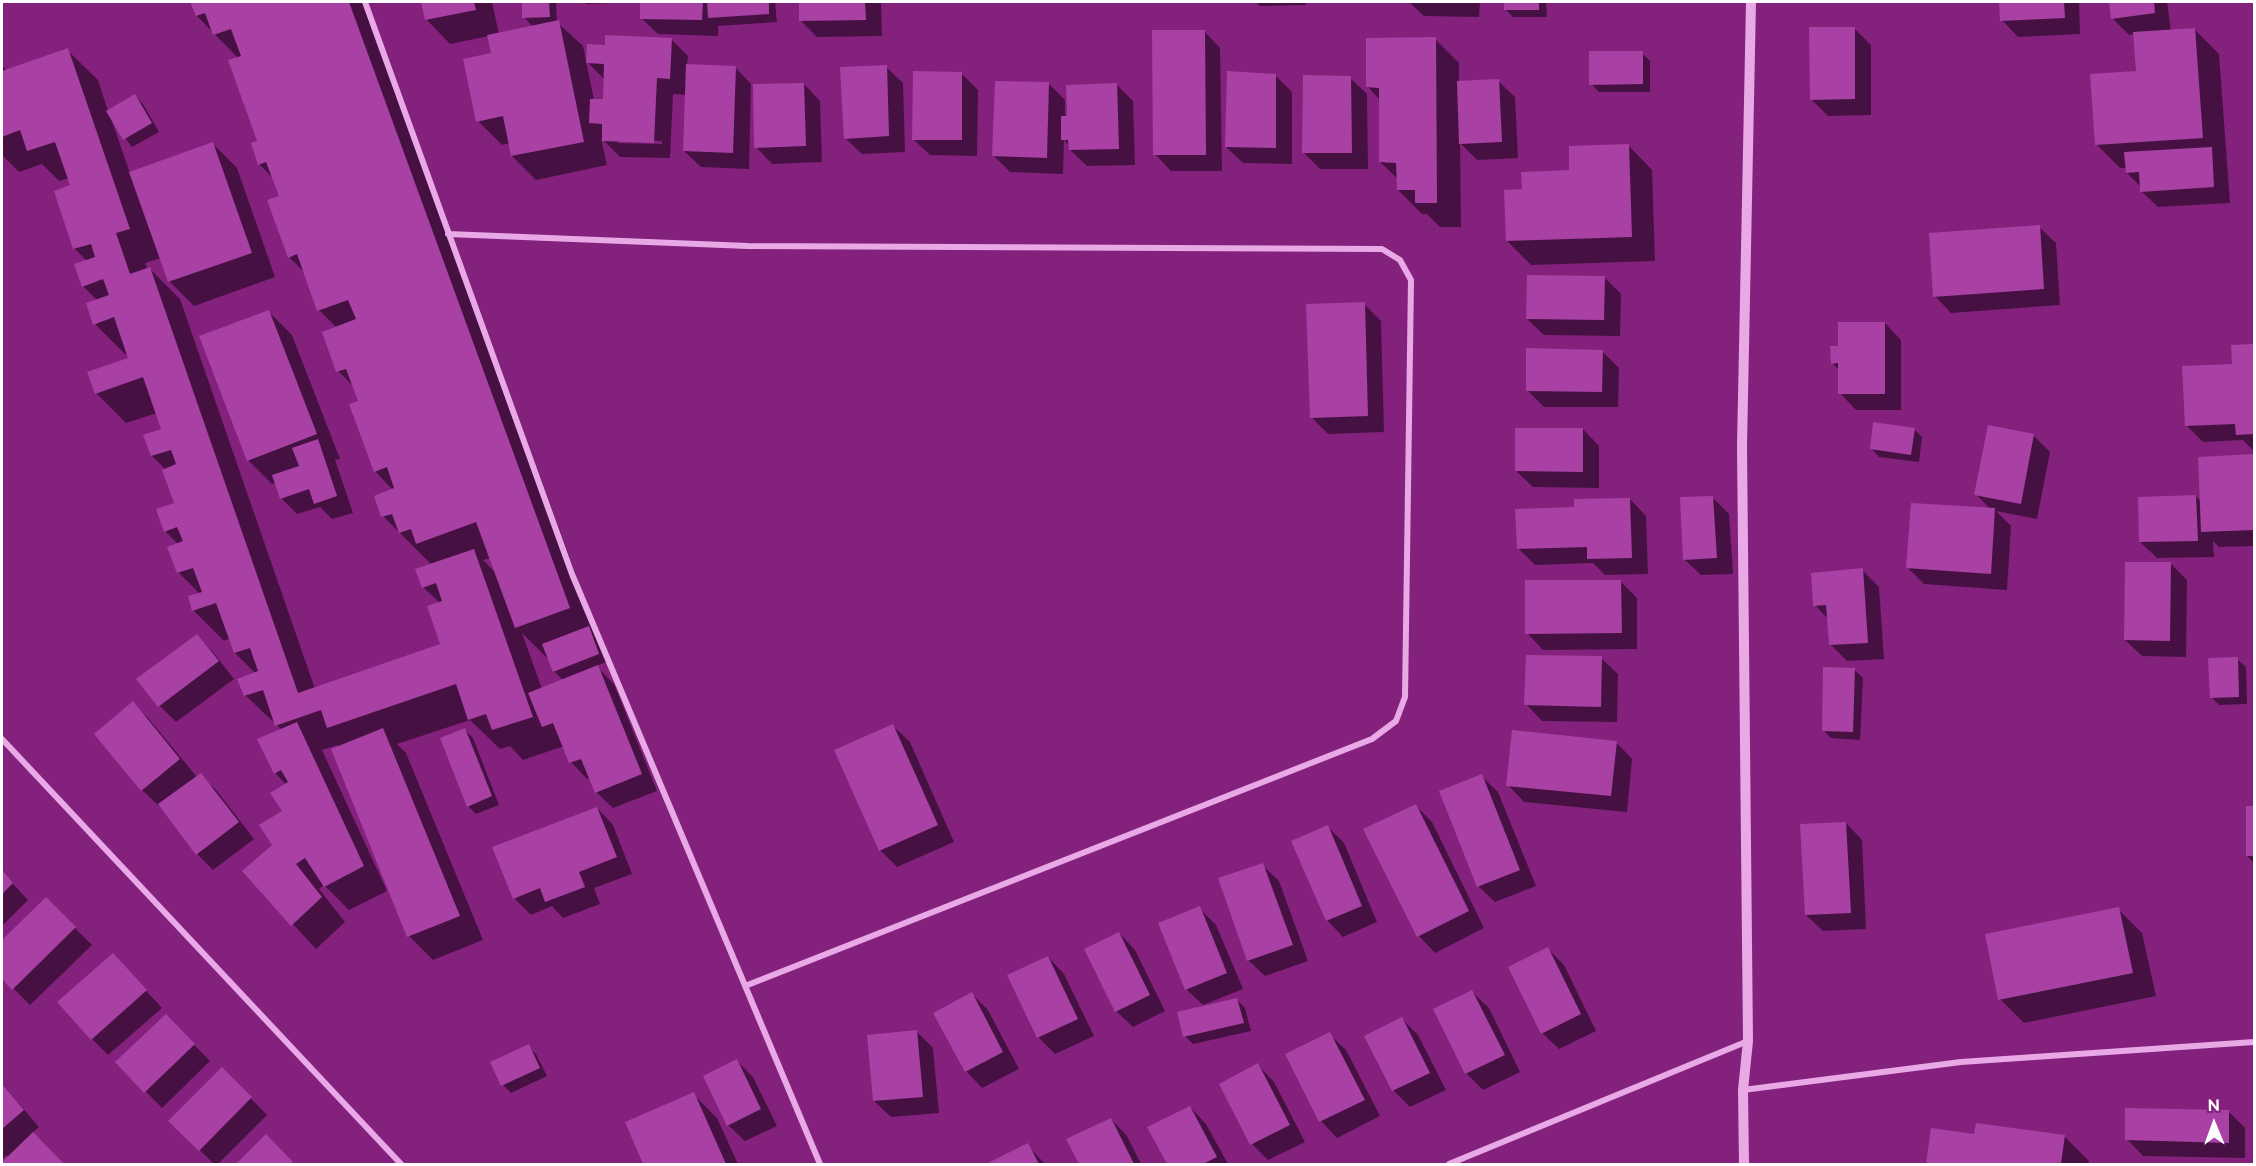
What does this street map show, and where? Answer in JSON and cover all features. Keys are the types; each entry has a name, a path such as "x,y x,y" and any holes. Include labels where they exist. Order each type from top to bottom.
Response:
{"street":[{"path":"365,2 572,574 820,1164"},
{"path":"1744,1164 1743,1090 1748,1041 1743,446 1751,2"},
{"path":"448,234 748,246 1382,249 1400,260 1412,280 1405,696 1396,721 1372,740 745,986"},
{"path":"2,739 401,1164"},
{"path":"1449,1164 1748,1041"},
{"path":"1743,1090 1961,1062 2254,1042"}],"building":[{"path":"190,2 349,2 570,608 515,628 476,522 416,544 411,529 399,533 392,514 381,517 374,496 394,488 387,467 374,472 349,404 358,401 346,369 336,372 322,332 356,319 348,300 317,311 297,254 288,258 267,200 279,196 266,162 258,165 251,143 257,141 228,60 241,56 231,29 213,35 205,13 196,16"},
{"path":"421,2 474,2 476,10 425,20"},
{"path":"522,2 549,2 550,17 522,18"},
{"path":"640,2 703,2 702,20 640,19"},
{"path":"707,2 769,2 769,14 708,18"},
{"path":"799,2 865,2 866,20 799,21"},
{"path":"1504,2 1539,2 1539,10 1504,10"},
{"path":"1999,2 2064,2 2065,18 2000,21"},
{"path":"2109,2 2154,2 2155,13 2111,19"},
{"path":"559,20 584,142 511,156 503,116 476,122 463,59 491,53 487,35"},
{"path":"1809,27 1855,27 1855,99 1810,100"},
{"path":"2195,28 2203,138 2095,145 2090,74 2136,71 2133,32"},
{"path":"1152,30 1205,30 1206,155 1153,155"},
{"path":"605,35 672,38 670,79 657,78 654,143 602,141 602,124 589,123 590,99 603,99 604,64 586,63 587,44 605,45"},
{"path":"1436,37 1437,203 1415,203 1415,190 1397,190 1396,163 1379,162 1379,88 1366,87 1366,38"},
{"path":"68,48 130,229 116,233 130,274 150,267 298,693 440,644 427,606 442,601 436,583 422,588 415,569 474,549 533,717 492,730 486,714 468,720 456,684 327,728 321,710 275,726 263,690 244,696 237,679 258,671 250,648 234,653 216,603 192,611 188,596 202,592 193,568 177,573 167,547 183,541 177,527 164,532 156,509 174,503 162,470 176,464 171,450 151,456 143,435 161,429 143,377 95,394 87,372 128,358 114,317 93,325 86,303 109,295 103,279 82,287 74,264 95,257 91,244 73,249 54,191 70,185 55,142 27,151 20,130 2,137 2,71"},
{"path":"1589,51 1643,51 1643,84 1589,85"},
{"path":"686,64 736,66 733,153 683,151"},
{"path":"887,65 889,136 844,139 840,67"},
{"path":"913,71 962,72 962,140 912,140"},
{"path":"1227,71 1276,74 1276,148 1225,147"},
{"path":"1303,75 1351,76 1352,153 1302,153"},
{"path":"1499,79 1502,142 1459,144 1457,81"},
{"path":"995,81 1049,82 1047,158 992,156"},
{"path":"804,83 806,146 754,148 753,84"},
{"path":"1117,83 1119,149 1069,150 1068,140 1061,140 1061,116 1067,116 1066,85"},
{"path":"135,94 152,123 123,140 106,111"},
{"path":"213,142 252,253 168,282 129,172"},
{"path":"1629,144 1632,237 1506,241 1504,190 1522,189 1521,172 1569,170 1569,146"},
{"path":"2212,147 2214,187 2140,192 2139,172 2126,173 2124,152"},
{"path":"2040,225 2044,289 1933,297 1929,233"},
{"path":"1527,275 1605,276 1604,320 1526,319"},
{"path":"1365,302 1368,416 1310,418 1306,304"},
{"path":"269,310 317,434 247,461 199,336"},
{"path":"1838,322 1885,322 1885,394 1838,394 1838,363 1831,364 1830,346 1838,346"},
{"path":"2254,344 2254,434 2236,435 2235,424 2185,426 2182,366 2232,364 2231,345"},
{"path":"1526,348 1603,350 1602,392 1526,391"},
{"path":"1873,422 1915,428 1911,455 1870,449"},
{"path":"1988,425 2034,434 2021,504 1974,495"},
{"path":"1515,428 1583,428 1583,472 1515,471"},
{"path":"318,439 337,496 314,504 309,489 280,499 272,475 299,466 292,448"},
{"path":"2254,454 2254,530 2201,532 2198,457"},
{"path":"2196,495 2198,541 2139,542 2138,497"},
{"path":"1713,496 1717,558 1683,560 1680,497"},
{"path":"1630,498 1632,558 1587,559 1587,547 1517,549 1515,509 1574,507 1574,499"},
{"path":"1911,503 1995,508 1991,574 1906,568"},
{"path":"2125,562 2171,562 2170,641 2124,640"},
{"path":"1863,568 1868,643 1829,645 1826,605 1813,606 1811,573"},
{"path":"1525,580 1621,580 1622,633 1525,634"},
{"path":"589,626 599,654 553,672 542,644"},
{"path":"197,634 219,661 158,707 136,679"},
{"path":"1526,655 1602,656 1601,707 1524,705"},
{"path":"2238,657 2239,697 2210,698 2208,658"},
{"path":"598,665 642,774 595,793 581,759 569,763 553,723 542,727 528,693"},
{"path":"1823,667 1855,668 1853,732 1822,731"},
{"path":"133,701 180,759 141,791 94,734"},
{"path":"297,722 364,866 324,887 305,858 296,864 322,897 291,926 242,871 272,845 259,825 282,811 270,793 288,782 281,770 274,774 257,739"},
{"path":"893,724 938,825 879,851 834,750"},
{"path":"383,728 460,916 407,937 331,749"},
{"path":"465,728 492,796 467,807 440,738"},
{"path":"1512,730 1617,741 1611,796 1506,786"},
{"path":"201,773 239,822 196,855 158,804"},
{"path":"1482,774 1520,870 1477,887 1439,791"},
{"path":"1416,804 1469,911 1417,937 1363,829"},
{"path":"2246,806 2254,806 2254,856 2246,856"},
{"path":"597,807 617,857 579,872 585,887 545,902 540,888 513,899 492,847"},
{"path":"1846,822 1851,913 1805,915 1800,824"},
{"path":"1328,825 1362,906 1326,921 1291,841"},
{"path":"1263,863 1293,945 1247,961 1218,878"},
{"path":"2,870 13,883 2,894"},
{"path":"46,897 76,927 12,990 2,979 2,940"},
{"path":"1200,906 1227,973 1185,990 1158,923"},
{"path":"2119,907 2133,973 1998,1000 1985,934"},
{"path":"1119,932 1150,995 1115,1012 1084,949"},
{"path":"1548,947 1581,1014 1541,1034 1508,967"},
{"path":"113,953 147,990 91,1040 57,1002"},
{"path":"1048,956 1078,1019 1037,1038 1007,975"},
{"path":"1472,990 1505,1055 1465,1074 1433,1009"},
{"path":"972,992 1003,1052 965,1072 933,1013"},
{"path":"1237,998 1244,1023 1183,1037 1177,1012"},
{"path":"166,1014 195,1044 144,1093 115,1062"},
{"path":"1402,1017 1430,1073 1392,1091 1364,1036"},
{"path":"917,1030 923,1097 873,1101 867,1035"},
{"path":"1330,1032 1365,1100 1319,1122 1285,1054"},
{"path":"529,1044 540,1068 501,1086 490,1062"},
{"path":"737,1059 761,1109 727,1126 703,1076"},
{"path":"1258,1063 1290,1125 1250,1145 1219,1084"},
{"path":"222,1067 252,1097 199,1151 168,1121"},
{"path":"2,1084 24,1110 2,1129"},
{"path":"694,1092 726,1164 643,1164 625,1122"},
{"path":"1190,1106 1217,1157 1203,1164 1167,1164 1147,1127"},
{"path":"2125,1108 2229,1110 2229,1143 2125,1140"},
{"path":"1111,1118 1134,1164 1079,1164 1066,1139"},
{"path":"1976,1123 2065,1135 2061,1164 1926,1164 1931,1128 1974,1134"},
{"path":"33,1132 64,1164 2,1164 2,1162"},
{"path":"266,1134 293,1162 291,1164 236,1164"},
{"path":"1028,1143 1039,1164 986,1164"}]}
